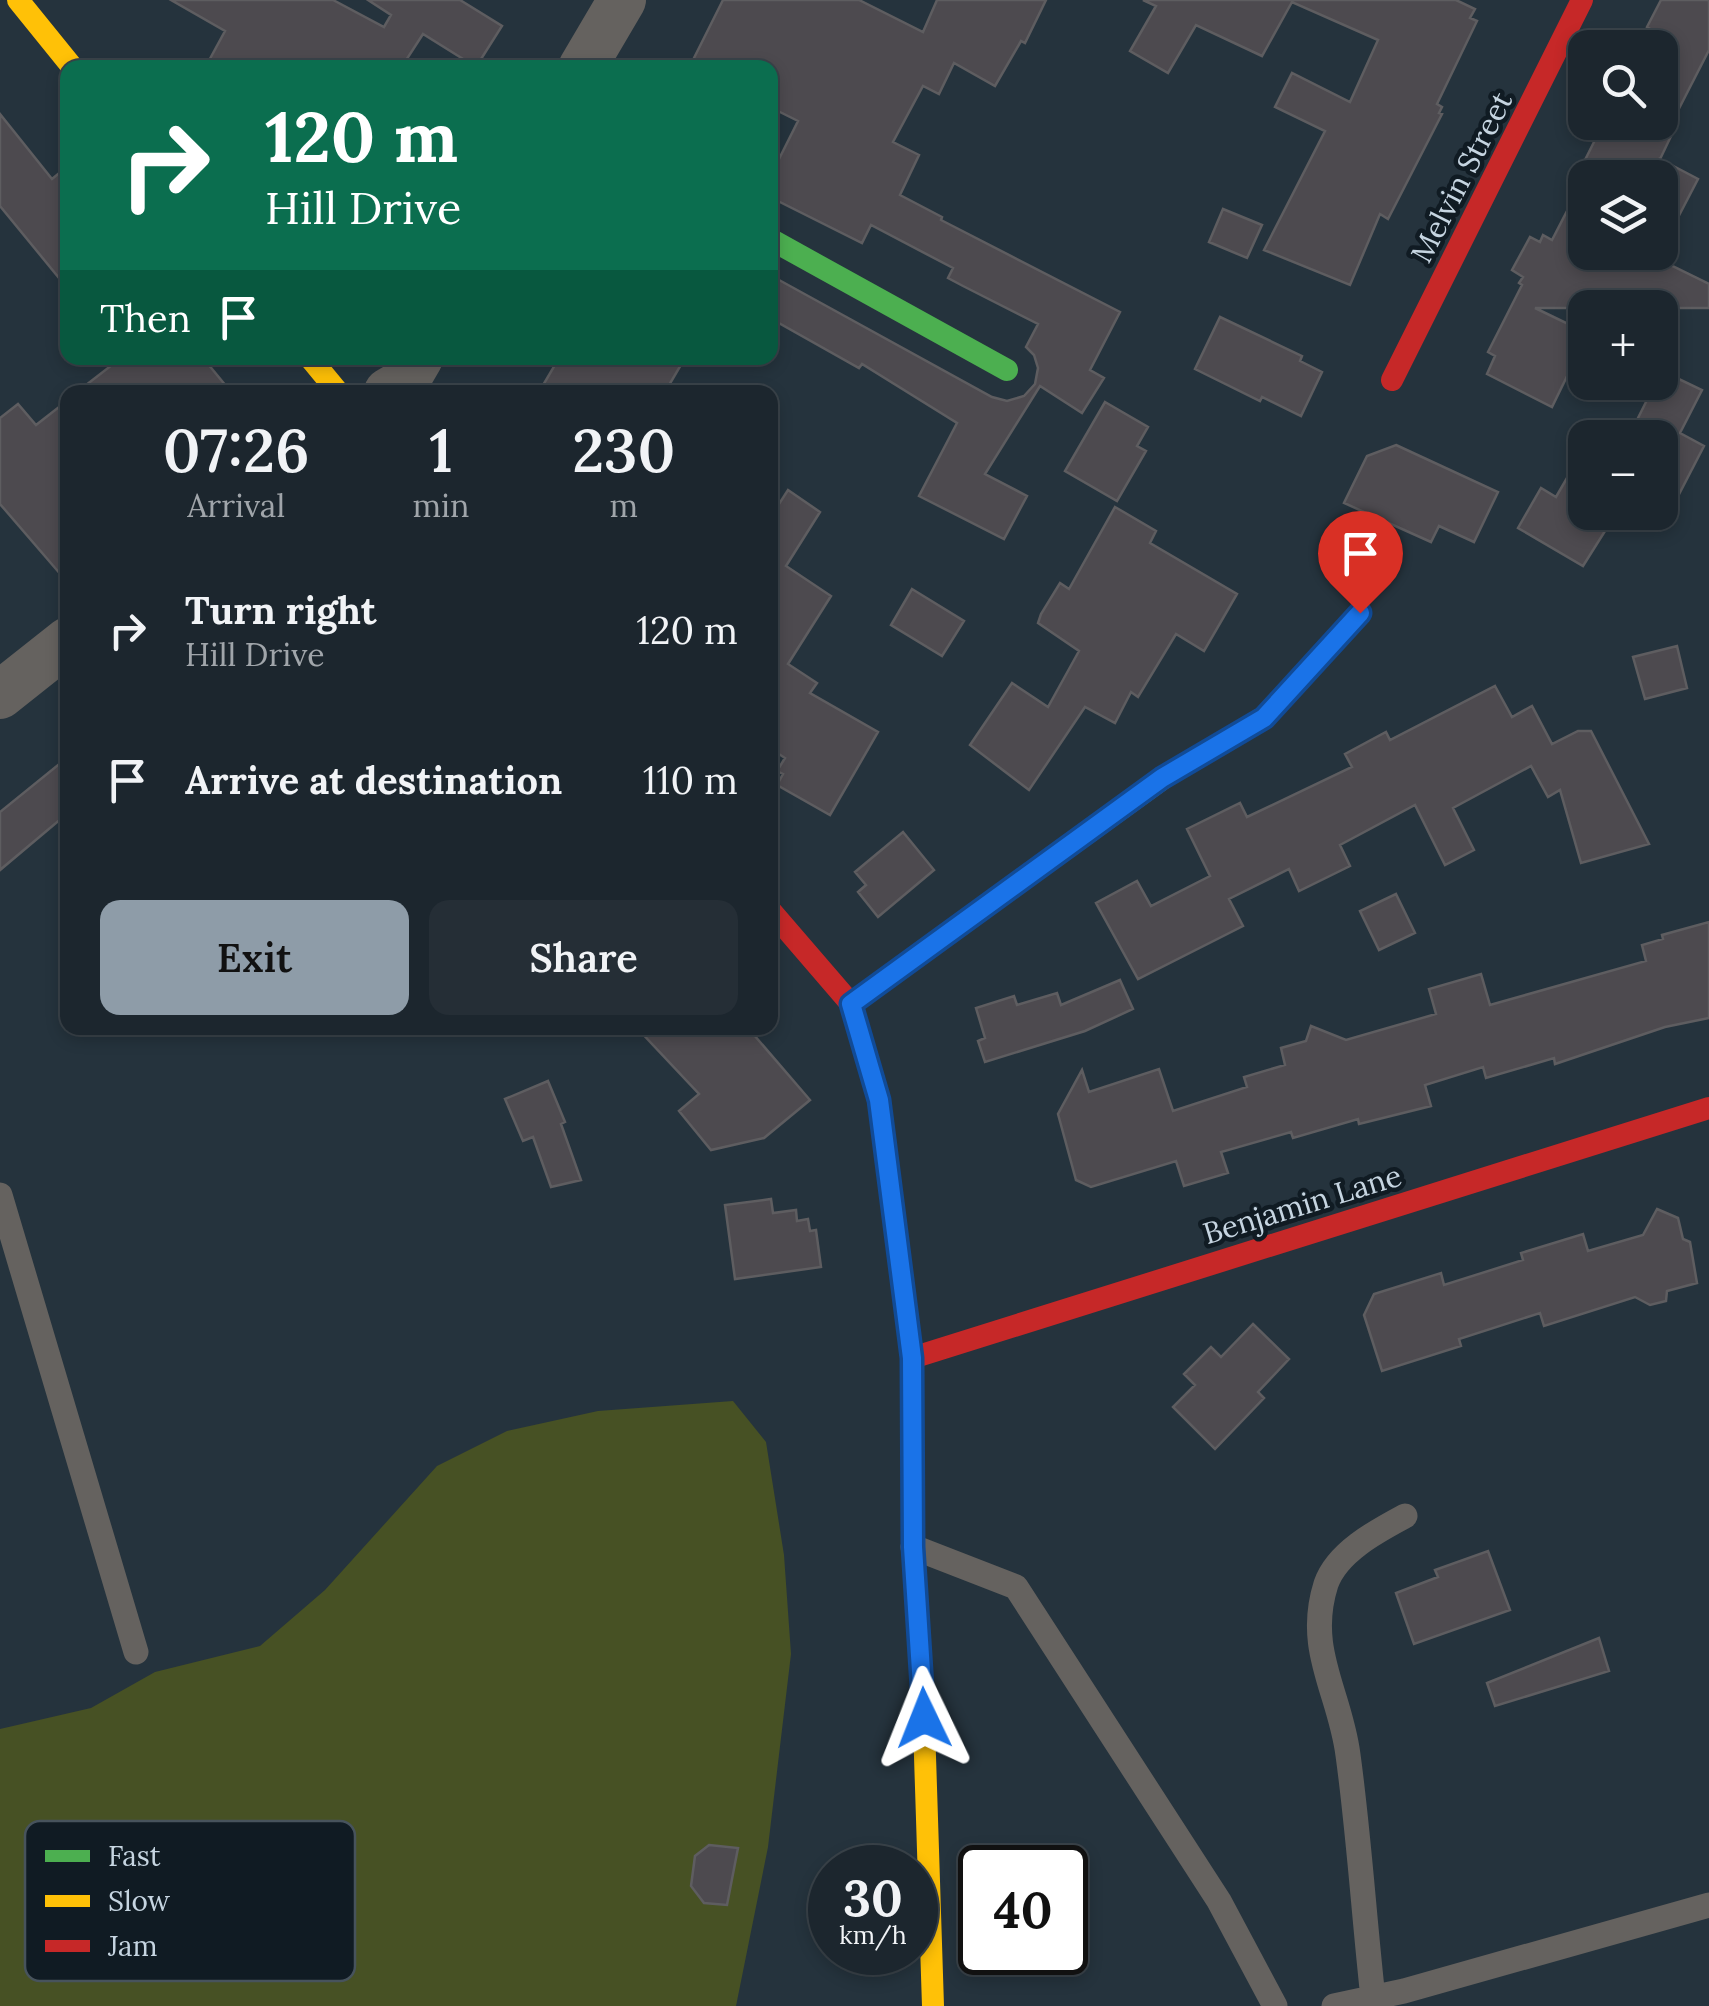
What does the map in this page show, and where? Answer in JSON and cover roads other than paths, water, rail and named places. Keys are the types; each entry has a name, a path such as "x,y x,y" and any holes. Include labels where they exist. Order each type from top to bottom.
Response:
{"street":[{"path":"18,0 67,60"},
{"path":"587,60 622,0"},
{"name":"Melvin Street","path":"1392,380 1582,0"},
{"path":"778,243 1007,370"},
{"path":"316,365 332,385"},
{"path":"401,385 415,365"},
{"path":"851,1004 1162,778 1264,718 1360,613"},
{"path":"0,695 60,646"},
{"path":"778,919 851,1004 879,1100 912,1358 913,1547 922,1646 934,2006"},
{"name":"Benjamin Lane","path":"912,1358 1709,1108"}],"lane":[{"path":"0,1195 136,1652"},
{"path":"1373,1998 1348,1750 1339,1707 1318,1648 1318,1624 1327,1581 1351,1550 1405,1516"},
{"path":"913,1547 1016,1587 1219,1901 1276,2006"},
{"path":"1334,2006 1709,1905"}]}
